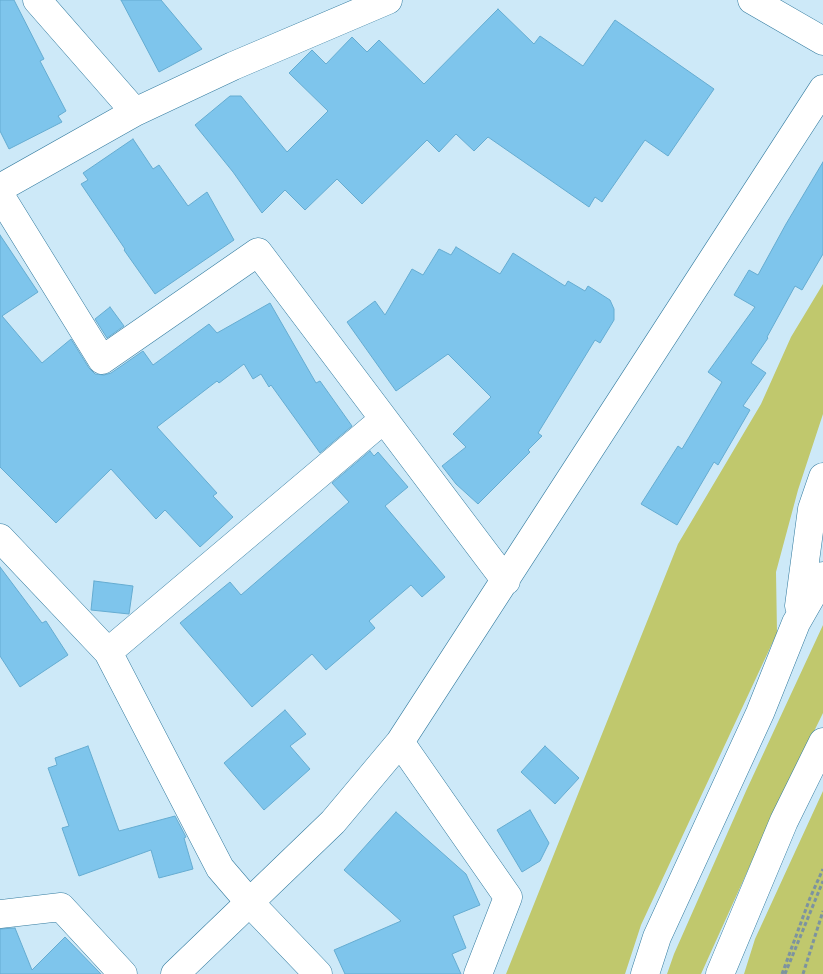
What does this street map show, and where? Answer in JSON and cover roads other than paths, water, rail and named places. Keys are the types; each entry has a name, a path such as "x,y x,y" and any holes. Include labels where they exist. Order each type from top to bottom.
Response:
{"street":[{"path":"37,0 135,112"},
{"path":"0,188 135,112 233,66 388,0"},
{"path":"752,0 823,41"},
{"path":"175,974 333,822 400,742 823,89"},
{"path":"0,195 102,360 258,252 506,581"},
{"path":"108,652 384,419"},
{"path":"796,623 812,509 823,477"},
{"path":"0,538 108,652 220,868 250,903 318,974"},
{"path":"645,974 657,937 760,713 796,623 823,576"},
{"path":"400,742 508,897 478,974"},
{"path":"720,974 784,821 823,742"},
{"path":"0,914 61,907 123,974"}]}
